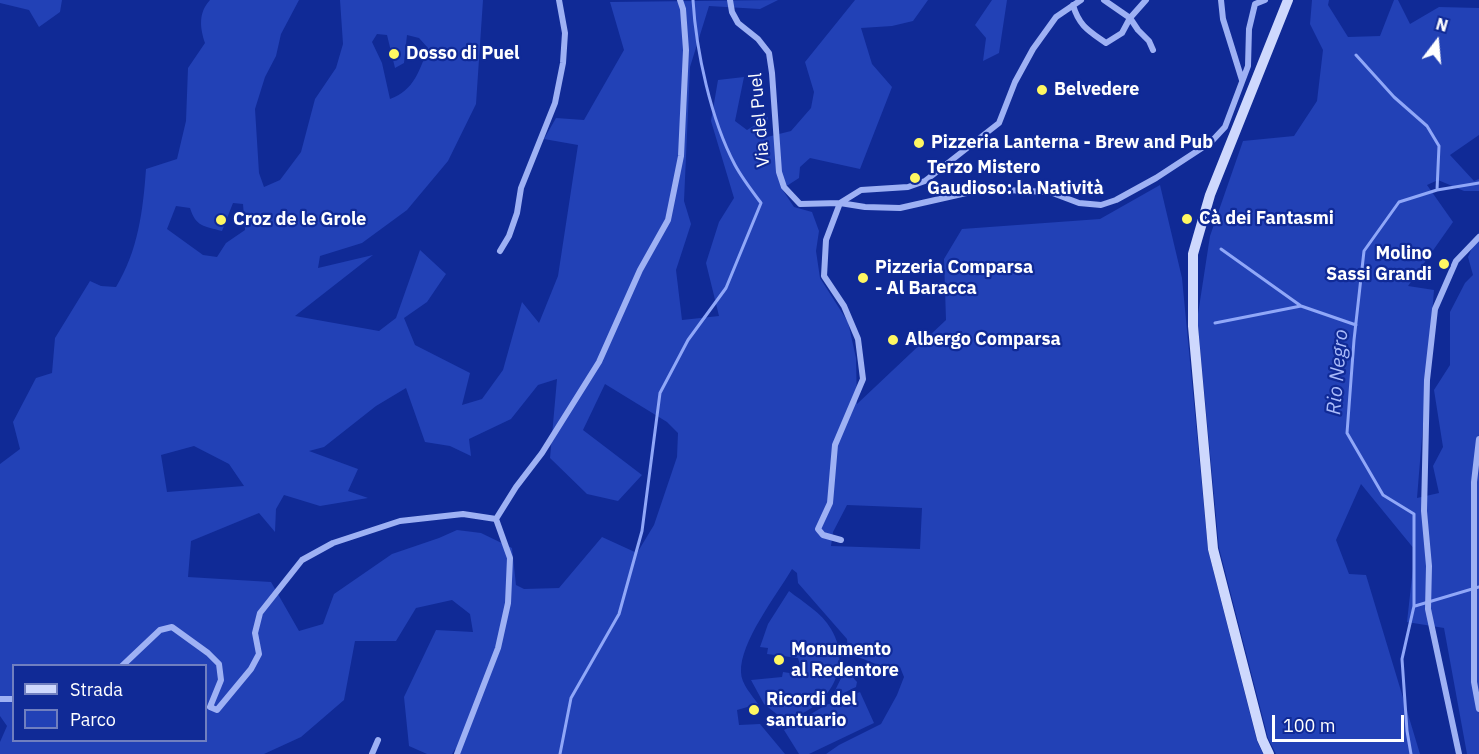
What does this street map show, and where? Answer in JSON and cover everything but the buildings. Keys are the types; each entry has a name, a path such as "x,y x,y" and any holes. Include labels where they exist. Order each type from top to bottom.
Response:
{"main road":[{"path":"1269,754 1262,739 1214,549 1193,326 1193,254 1210,195 1288,0"}],"street":[{"path":"500,252 509,236 517,213 521,188 555,104 563,63 565,33 560,0"},
{"path":"496,519 516,487 542,453 599,362 640,270 668,220 682,145 686,50 680,0"},
{"name":"Via del Puel","path":"730,0 732,12 738,23 758,39 769,53 779,171 783,187 800,204 840,203 900,208 984,189 1050,192 1079,203 1101,205 1156,178 1211,142 1225,127 1248,66 1252,13 1255,4 1265,0"},
{"path":"842,540 823,535 818,529 830,503 835,445 862,378 858,339 844,306 824,276 826,240 840,203 861,190 908,187 925,181 999,123 1015,82 1033,49 1056,17 1081,0"},
{"path":"1104,0 1130,18 1138,30 1146,36 1152,50"},
{"path":"1073,5 1077,19 1106,43 1122,33 1130,18 1146,0"},
{"path":"1221,0 1223,19 1242,82"},
{"path":"1459,754 1428,609 1429,566 1424,511 1427,380 1435,309 1456,261 1479,237"},
{"path":"1479,439 1474,482 1474,682 1479,709"},
{"path":"124,664 160,630 172,627 208,653 219,664 220,680 210,707 217,710 250,669 259,654 255,633 260,613 302,560 333,543 400,520 463,514 496,519"},
{"path":"457,754 498,648 508,603 510,558 496,519"},
{"path":"372,754 378,740"}],"green space":[{"path":"0,0 62,0 60,12 39,27 29,10 0,3"},
{"path":"210,0 299,0 281,34 276,56 265,77 255,109 259,173 264,187 280,180 301,152 315,99 336,68 343,44 340,0 483,0 476,104 448,161 407,210 362,243 320,256 318,268 373,255 295,316 379,331 396,318 420,250 446,274 427,302 404,318 415,345 470,373 462,405 482,399 503,370 522,302 539,323 558,276 578,145 544,139 556,118 584,120 624,50 610,2 778,0 760,9 709,6 690,67 684,201 691,224 676,270 682,320 719,316 706,263 719,222 734,198 711,121 718,80 744,77 735,121 747,130 768,117 763,138 791,131 811,108 814,92 805,62 855,0 928,0 913,21 892,26 861,28 872,64 892,87 860,169 810,158 800,167 799,178 782,189 794,207 812,212 819,231 816,251 820,278 848,322 856,358 857,404 946,320 944,259 962,229 1100,219 1160,185 1182,278 1208,550 1257,741 1263,754 826,754 881,724 904,677 900,667 886,668 853,655 848,649 847,639 798,583 797,573 792,569 752,633 742,660 743,681 758,704 737,710 739,725 760,724 785,754 459,754 455,749 452,754 427,754 409,746 404,697 436,630 473,632 470,614 452,600 416,608 396,641 355,641 344,700 301,737 264,754 0,754 0,742 7,726 0,716 0,464 20,449 13,422 36,378 52,373 55,338 90,281 101,286 116,287 130,259 138,230 146,169 177,159 186,121 188,68 205,43 201,21 203,10","holes":["377,34 387,35 395,68 404,63 407,35 419,38 428,48 419,71 410,85 405,91 390,99 382,63 372,42","233,203 243,204 245,230 226,243 217,257 203,255 167,229 176,206 190,208 198,222 206,227 222,231","557,379 550,458 587,494 618,501 642,475 583,430 605,384 667,422 678,433 677,457 654,525 637,553 602,537 559,588 524,589 516,585 512,548 481,533 457,530 392,554 334,594 323,624 299,631 271,582 188,577 191,541 259,513 275,532 276,509 284,495 320,506 368,498 348,491 358,469 309,451 324,447 376,406 406,388 425,442 450,446 471,456 469,439 511,419 538,385","194,446 229,464 244,486 167,492 161,455","847,505 922,508 920,549 831,546 833,532"]},
{"path":"992,0 1007,0 999,53 983,61 986,38 975,25"},
{"path":"1312,0 1329,0 1328,5 1348,37 1380,36 1394,0 1398,0 1410,24 1439,7 1479,8 1479,135 1450,155 1474,181 1479,179 1479,191 1464,191 1438,180 1427,185 1453,222 1408,286 1434,290 1417,498 1439,493 1433,466 1443,447 1434,390 1450,365 1450,312 1465,283 1473,275 1468,257 1479,232 1479,754 1467,754 1444,628 1407,622 1415,550 1361,484 1336,540 1349,574 1366,575 1420,754 1276,754 1268,738 1219,548 1198,326 1210,236 1243,141 1294,136 1317,101 1323,50 1310,24"},
{"path":"789,591 812,608 827,623 838,644 840,659 832,687 823,698 812,708 783,719 764,704 751,680 782,677 783,672 796,674 801,668 798,658 767,654 768,648 760,647 768,624"},
{"path":"847,671 857,682 856,687 831,699 844,672"},
{"path":"860,692 874,723 809,754 799,754 784,730 826,705"}],"waterway":[{"path":"560,754 571,698 619,614 642,531 660,393 688,340 726,288 761,203 735,165 719,127 701,63 693,0"},
{"path":"1356,55 1394,97 1427,126 1439,146 1437,190"},
{"name":"Rio Negro","path":"1411,754 1407,731 1402,659 1414,606 1414,514 1383,495 1347,433 1364,251 1399,202 1437,190 1479,183"},
{"path":"1221,249 1301,306 1356,325"},
{"path":"1215,323 1301,306"},
{"path":"1415,606 1479,587"}],"place":[{"name":"Dosso di Puel","path":"394,54"},
{"name":"Belvedere","path":"1042,90"},
{"name":"Pizzeria Lanterna - Brew and Pub","path":"919,143"},
{"name":"Terzo Mistero Gaudioso: la Natività","path":"915,178"},
{"name":"Cà dei Fantasmi","path":"1187,219"},
{"name":"Croz de le Grole","path":"221,220"},
{"name":"Molino Sassi Grandi","path":"1444,264"},
{"name":"Pizzeria Comparsa - Al Baracca","path":"863,278"},
{"name":"Albergo Comparsa","path":"893,340"},
{"name":"Monumento al Redentore","path":"779,660"},
{"name":"Ricordi del santuario","path":"754,710"}]}
